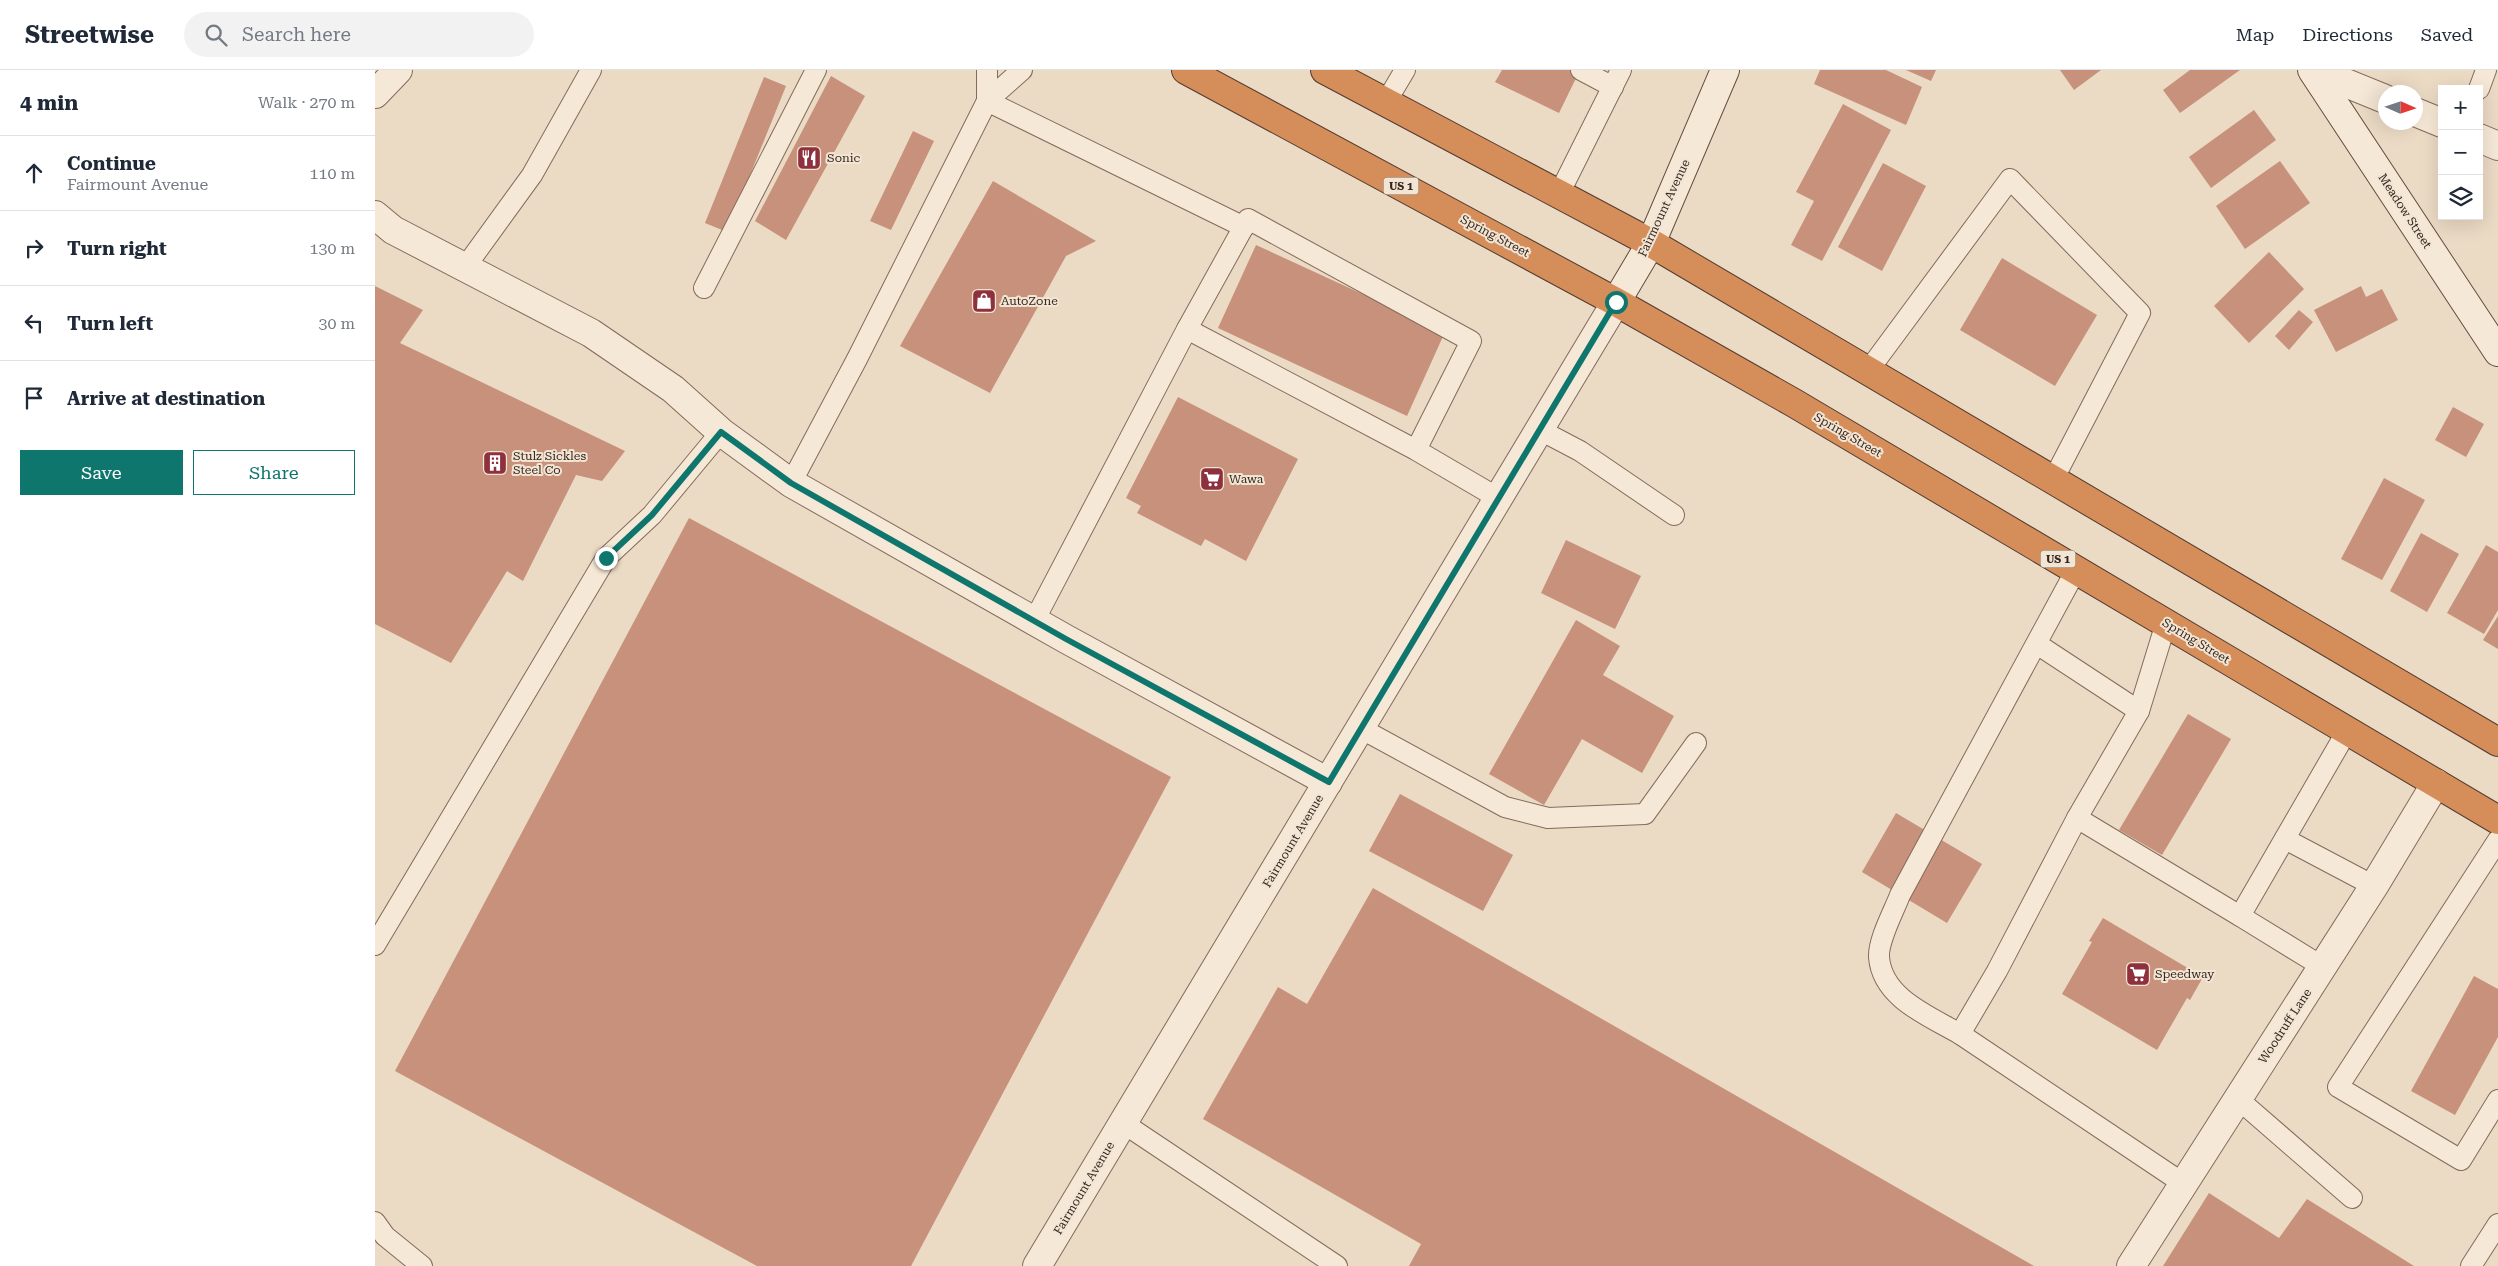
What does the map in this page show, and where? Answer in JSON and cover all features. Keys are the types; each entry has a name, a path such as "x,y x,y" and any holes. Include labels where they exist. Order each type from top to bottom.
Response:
{"highway":[{"name":"Spring Street","path":"1186,70 1616,302 1848,434 2498,820"},
{"path":"1325,70 1651,243 2498,742"}],"street":[{"path":"375,94 398,70"},
{"path":"2313,70 2378,96"},
{"name":"Meadow Street","path":"2313,70 2498,352"},
{"name":"Fairmount Avenue","path":"1037,1266 1651,243 1721,71"},
{"path":"2423,115 2438,121"},
{"path":"2483,140 2498,146"},
{"path":"375,215 393,230 466,266 591,333 673,389 721,432 791,483 1034,621 1329,782"},
{"name":"Woodruff Lane","path":"2131,1266 2323,967 2436,784"}],"lane":[{"path":"466,266 533,175 591,70"},
{"path":"704,288 816,70"},
{"path":"987,70 987,101"},
{"path":"791,483 857,359 987,101 1022,70"},
{"path":"1385,102 1405,70"},
{"path":"1559,194 1617,78 1581,70"},
{"path":"2480,85 2486,70"},
{"path":"987,101 1244,226"},
{"path":"1868,371 2009,179 2140,313 2053,480"},
{"path":"1034,621 1187,329 1248,219 1471,341 1416,450"},
{"path":"1187,329 1416,450 1499,498"},
{"path":"1540,430 1580,451 1674,515"},
{"path":"375,945 606,558 652,515 721,432"},
{"path":"2077,570 1900,895 1885,932 1879,956 1883,974 1898,997 1959,1034 2184,1184"},
{"path":"1959,1034 1997,971 2077,818 2139,711 2166,624"},
{"path":"2037,644 2139,711"},
{"path":"1360,728 1505,806 1548,818 1645,814 1696,743"},
{"path":"2239,916 2347,731"},
{"path":"2077,818 2323,967"},
{"path":"2285,839 2374,886"},
{"path":"2498,840 2338,1087 2461,1160 2498,1100"},
{"path":"2238,1099 2352,1198"},
{"path":"1123,1123 1337,1266"},
{"path":"375,1222 385,1236 422,1266"},
{"path":"2471,1266 2498,1224"}],"building":[{"path":"1502,70 1580,70 1559,113 1495,82"},
{"path":"1820,70 1886,70 1922,87 1906,125 1814,84"},
{"path":"1906,70 1936,70 1931,81"},
{"path":"2060,70 2101,70 2074,90"},
{"path":"2190,70 2240,70 2180,113 2163,90"},
{"name":"Sonic","path":"831,76 865,96 786,240 755,221"},
{"path":"764,77 786,86 727,232 705,223"},
{"path":"1843,104 1891,130 1822,261 1791,245 1814,201 1796,192"},
{"path":"2254,110 2276,140 2211,188 2189,157"},
{"path":"913,131 934,141 891,230 870,221"},
{"path":"2280,161 2310,203 2245,249 2216,206"},
{"path":"1883,163 1926,186 1882,271 1838,247"},
{"name":"AutoZone","path":"993,181 1096,241 1066,256 990,393 900,346"},
{"path":"1256,245 1445,332 1407,416 1218,328"},
{"path":"2269,252 2304,289 2249,343 2214,306"},
{"path":"2002,258 2097,315 2055,386 1960,330"},
{"name":"Stulz Sickles Steel Co","path":"375,286 423,310 400,343 625,451 602,481 576,475 523,581 507,571 451,663 375,624"},
{"path":"2361,286 2366,297 2382,289 2398,320 2336,352 2314,310"},
{"path":"2299,310 2313,322 2289,350 2275,336"},
{"name":"Wawa","path":"1178,397 1298,459 1246,561 1205,539 1201,546 1137,513 1141,506 1126,498"},
{"path":"2453,407 2484,424 2466,457 2435,440"},
{"path":"2384,478 2425,500 2382,580 2341,559"},
{"path":"689,518 1171,777 911,1266 757,1266 395,1071"},
{"path":"2421,533 2459,554 2427,612 2390,591"},
{"path":"1566,540 1641,576 1615,629 1541,593"},
{"path":"2486,545 2498,552 2498,610 2484,634 2447,613"},
{"path":"2498,616 2498,649 2483,640"},
{"path":"1576,620 1620,646 1603,675 1674,716 1642,773 1582,739 1544,805 1489,774"},
{"path":"2188,714 2231,739 2162,855 2119,830"},
{"path":"1400,794 1513,855 1483,911 1369,851"},
{"path":"1896,813 1982,864 1947,923 1862,872"},
{"path":"1373,888 2034,1266 1409,1266 1421,1244 1203,1119 1278,987 1307,1004"},
{"path":"2103,918 2203,977 2190,1000 2187,998 2157,1050 2062,994 2092,942 2089,941"},
{"path":"2474,976 2498,989 2498,1037 2455,1115 2411,1091"},
{"path":"2209,1193 2279,1238 2307,1199 2414,1266 2163,1266"}],"place":[{"name":"Sonic","path":"809,158"},
{"name":"AutoZone","path":"984,301"},
{"name":"Stulz Sickles Steel Co","path":"495,463"},
{"name":"Wawa","path":"1212,479"},
{"name":"Speedway","path":"2138,974"}],"route":[{"path":"606,558 652,515 721,432 791,483 1066,639 1329,782 1616,302"}]}
